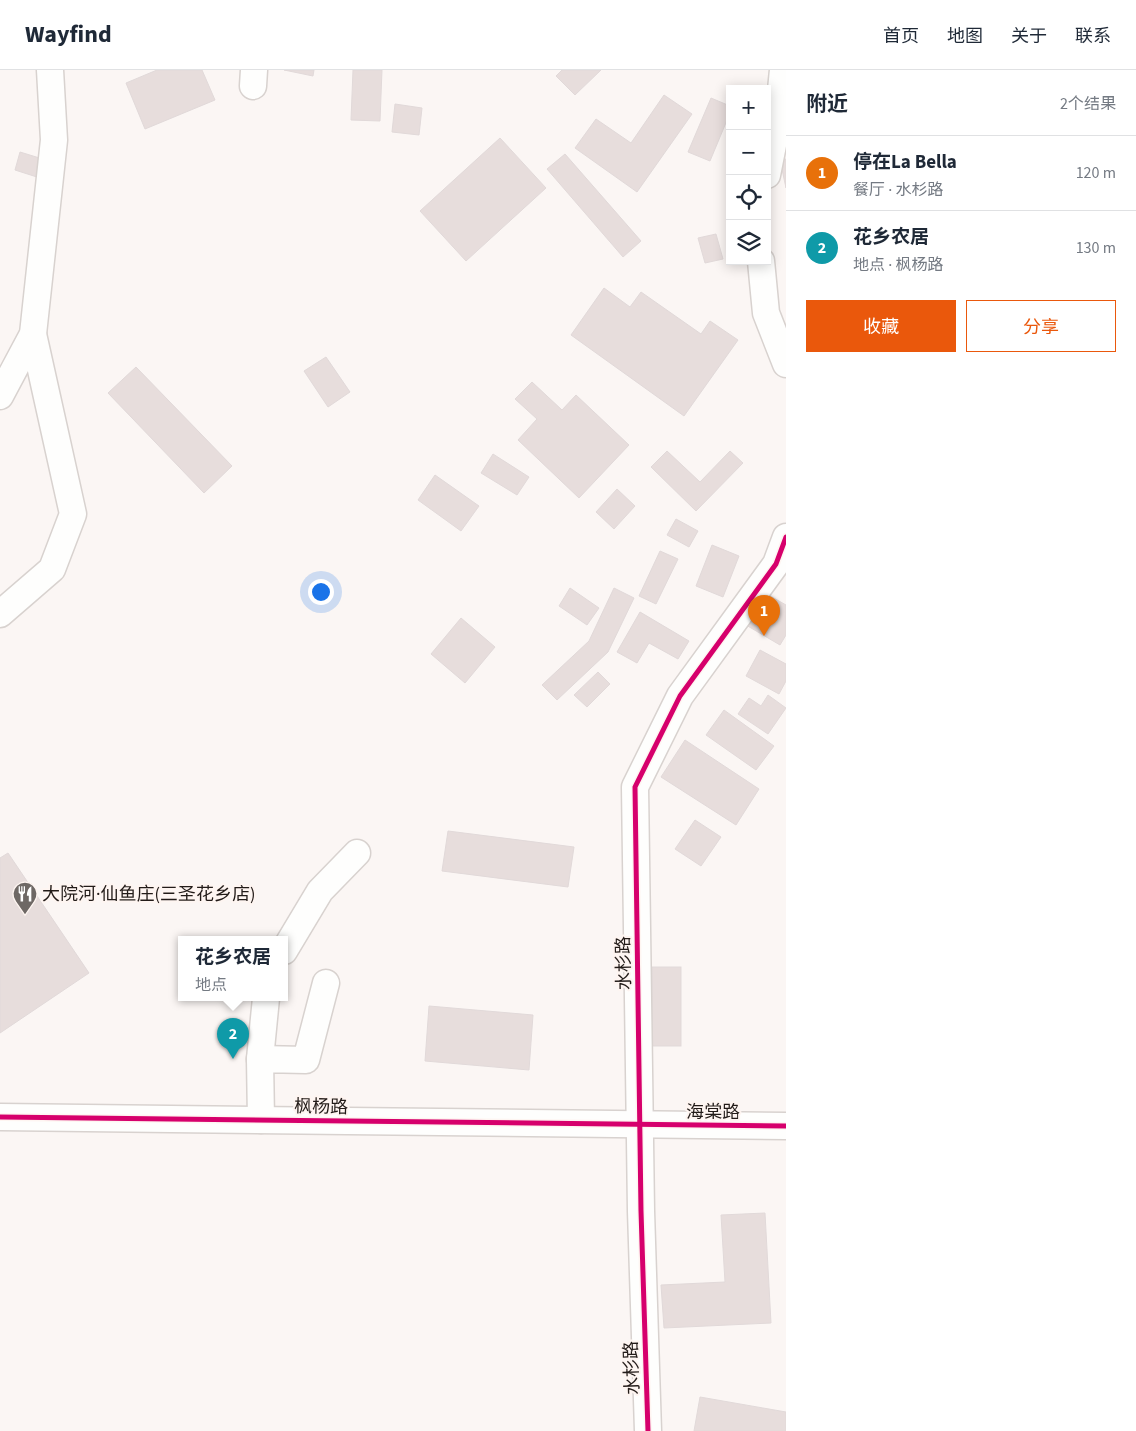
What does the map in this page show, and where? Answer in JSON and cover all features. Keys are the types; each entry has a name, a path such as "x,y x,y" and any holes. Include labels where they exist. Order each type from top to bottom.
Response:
{"street":[{"path":"0,614 52,569 73,514 33,334 54,140 50,70"},
{"path":"771,155 778,120 783,70"},
{"path":"761,265 766,314 786,364"},
{"path":"0,396 33,334"},
{"name":"水杉路","path":"648,1431 641,1211 635,787 680,696 776,564 786,537"},
{"path":"288,944 320,891 357,853"},
{"path":"260,1060 306,1060 326,983"},
{"path":"261,1120 260,1060 266,1001"},
{"name":"枫杨路","path":"0,1118 641,1125"},
{"name":"海棠路","path":"641,1125 786,1126"}],"building":[{"path":"157,70 202,70 215,100 145,129 126,83"},
{"path":"284,70 314,70 313,76"},
{"path":"353,70 382,70 380,121 351,120"},
{"path":"562,70 601,70 575,95 556,76"},
{"path":"664,95 692,114 637,192 575,148 596,119 631,143"},
{"path":"711,98 726,104 726,123 710,161 688,152"},
{"path":"395,104 422,108 419,135 392,132"},
{"path":"500,138 546,188 466,261 420,211"},
{"path":"20,152 46,160 40,178 15,170"},
{"path":"565,154 641,241 623,257 547,169"},
{"path":"786,159 786,188 780,160"},
{"path":"716,234 723,259 705,263 698,238"},
{"path":"604,288 630,307 641,292 701,334 710,321 738,340 684,416 571,335"},
{"path":"326,357 350,392 328,407 304,371"},
{"path":"136,367 232,466 204,493 108,393"},
{"path":"532,382 562,410 576,395 629,445 579,498 518,440 537,419 515,399"},
{"path":"667,451 700,482 730,451 743,463 696,511 651,467"},
{"path":"493,454 529,477 517,495 481,473"},
{"path":"435,475 479,506 461,531 418,500"},
{"path":"617,489 635,506 614,529 596,512"},
{"path":"676,519 698,531 689,547 667,535"},
{"path":"712,545 739,556 723,597 696,586"},
{"path":"660,551 678,559 656,604 639,596"},
{"path":"570,588 599,608 587,625 559,606"},
{"path":"614,588 634,598 608,652 557,700 542,685 589,641"},
{"path":"765,593 786,605 786,635 780,645 746,625"},
{"path":"640,612 689,641 678,659 649,643 637,663 617,652"},
{"path":"461,618 495,647 465,683 431,654"},
{"path":"760,650 786,664 786,681 779,694 746,676"},
{"path":"598,672 610,684 587,707 574,695"},
{"path":"768,695 786,708 768,734 738,714 749,698 761,706"},
{"path":"724,710 774,746 756,770 706,735"},
{"path":"685,740 759,789 736,825 661,777"},
{"path":"695,820 721,837 701,866 675,849"},
{"path":"448,831 574,847 568,887 442,871"},
{"name":"大院河·仙鱼庄(三圣花乡店)","path":"8,853 89,973 0,1033 0,858"},
{"path":"652,967 681,967 681,1046 652,1046"},
{"path":"429,1006 533,1015 529,1070 425,1061"},
{"path":"765,1213 771,1323 664,1328 661,1285 725,1282 721,1215"},
{"path":"700,1397 786,1412 786,1431 694,1431"}],"cycle path":[{"path":"648,1431 641,1211 635,787 680,696 776,564 786,537"},
{"path":"0,1117 786,1126"}],"place":[{"name":"停在La Bella","path":"764,636"},
{"name":"大院河·仙鱼庄(三圣花乡店)","path":"25,915"},
{"name":"花乡农居","path":"233,1059"}]}
